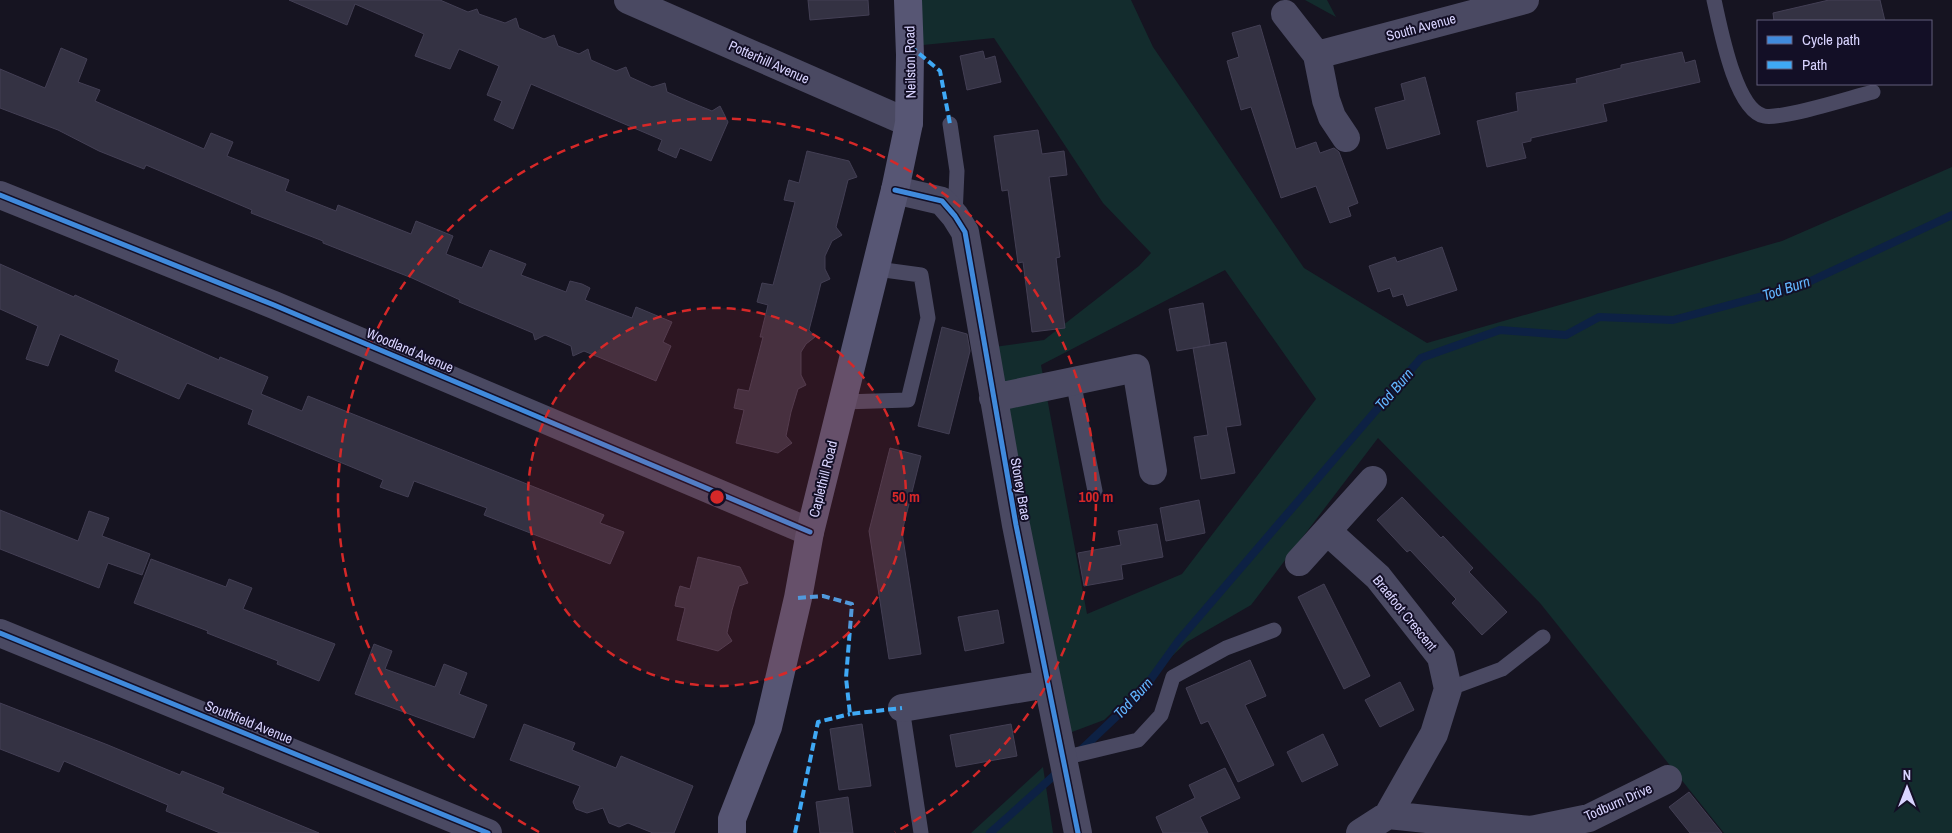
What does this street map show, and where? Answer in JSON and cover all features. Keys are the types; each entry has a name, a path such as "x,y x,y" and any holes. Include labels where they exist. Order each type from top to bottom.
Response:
{"main road":[{"name":"Neilston Road","path":"908,0 909,123"},
{"name":"Caplethill Road","path":"732,833 732,819 768,727 798,598 810,532 877,269 896,190 909,123"}],"street":[{"name":"Potterhill Avenue","path":"628,0 909,123"},
{"name":"South Avenue","path":"1318,54 1459,8 1525,0"},
{"path":"1286,14 1318,54 1326,100 1332,117 1346,138"},
{"name":"Stoney Brae","path":"896,190 942,201 955,216 964,232 1016,526 1078,833"},
{"name":"Woodland Avenue","path":"0,195 274,304 810,532"},
{"path":"993,398 1136,368 1154,471"},
{"path":"1300,562 1373,480"},
{"name":"Braefoot Crescent","path":"1326,531 1378,577 1441,658 1448,689"},
{"name":"Southfield Avenue","path":"0,633 488,833"},
{"path":"902,708 1048,684"},
{"path":"1360,833 1388,815 1434,734 1448,689"},
{"name":"Todburn Drive","path":"1388,815 1531,830 1589,818 1668,779"}],"lane":[{"path":"1714,0 1733,76 1748,106 1764,116 1786,115 1873,92"},
{"path":"950,124 957,171 955,216"},
{"path":"843,402 908,400 928,318 921,275 877,269"},
{"path":"1074,381 1095,491"},
{"path":"1063,758 1138,740 1161,715 1173,677 1226,648 1274,630"},
{"path":"1448,689 1502,669 1543,637"},
{"path":"902,708 921,833"}],"green space":[{"path":"919,0 1131,0 1153,47 1304,268 1427,343 1782,241 1952,167 1952,833 1724,833 1540,603 1378,438 1251,605 1187,642 1104,720 1064,735 994,347 1044,340 1139,266 1151,253 1103,203 994,38 923,45","holes":["1225,270 1316,399 1182,574 1087,614 1041,365"]},
{"path":"1305,0 1327,0 1336,17"},
{"path":"1043,767 1053,833 971,833"}],"building":[{"path":"289,0 440,0 468,12 477,9 479,14 505,23 516,18 519,28 544,39 554,35 558,46 579,54 588,49 591,60 616,71 626,67 630,77 652,87 665,83 667,92 690,102 712,111 720,106 728,122 711,161 680,148 676,158 658,150 662,140 531,84 513,129 494,120 502,101 487,95 499,66 459,49 450,69 415,56 424,34 355,4 347,25"},
{"path":"808,0 868,0 869,15 810,20"},
{"path":"1829,0 1880,0 1885,20 1774,20 1773,13"},
{"path":"1260,25 1296,149 1316,142 1320,153 1334,148 1339,152 1358,203 1348,207 1351,216 1330,223 1316,186 1281,198 1251,107 1241,110 1227,61 1239,57 1232,33"},
{"path":"61,48 87,59 78,82 100,90 95,101 204,149 211,133 233,142 227,156 289,180 285,191 336,211 338,205 411,234 416,221 453,236 446,254 482,268 490,250 526,264 521,275 566,292 570,281 582,284 590,288 585,300 632,318 636,307 672,322 663,342 671,346 656,381 584,351 573,356 571,346 545,335 535,340 533,333 459,302 460,300 412,278 251,213 252,210 146,165 144,169 99,151 58,130 0,108 0,69 45,88"},
{"path":"983,51 985,59 995,56 1001,82 967,90 960,56"},
{"path":"1682,52 1685,63 1695,60 1700,82 1603,104 1607,121 1531,138 1531,141 1522,143 1526,158 1487,167 1477,121 1518,111 1516,93 1577,83 1576,79 1621,68 1621,65"},
{"path":"1425,77 1440,134 1387,149 1375,108 1405,100 1401,84"},
{"path":"1038,130 1042,154 1064,151 1067,175 1049,177 1060,257 1056,258 1065,328 1032,332 1023,262 1018,263 1008,190 1002,191 994,136"},
{"path":"807,151 849,161 857,177 848,180 836,227 842,235 832,241 825,256 825,269 830,279 821,283 809,330 815,337 806,344 801,352 801,375 806,385 798,389 791,412 786,436 792,443 778,453 736,443 744,410 734,408 738,389 749,391 763,337 760,337 768,305 757,302 762,283 773,285 795,202 784,200 789,180 799,183"},
{"path":"1442,247 1457,290 1407,306 1403,294 1393,297 1390,288 1378,292 1369,266 1395,257 1397,262"},
{"path":"0,264 74,297 75,295 219,360 220,357 268,377 261,394 302,411 308,396 604,515 600,523 624,532 610,564 484,515 487,508 414,481 408,497 380,487 383,480 248,424 253,410 187,383 179,399 115,371 119,360 60,334 48,366 26,359 38,326 0,309"},
{"path":"1203,303 1210,345 1177,351 1169,309"},
{"path":"942,327 967,334 970,351 949,434 918,426"},
{"path":"1226,342 1241,425 1226,427 1235,473 1201,479 1194,437 1208,435 1193,348"},
{"path":"890,448 921,456 902,532 921,654 889,659 869,531"},
{"path":"1402,497 1473,568 1469,572 1507,612 1482,635 1452,603 1456,599 1410,550 1407,552 1377,520"},
{"path":"1199,500 1205,533 1166,541 1160,508"},
{"path":"0,510 78,541 89,511 109,518 102,536 150,554 142,575 108,563 99,588 0,549"},
{"path":"1157,524 1163,557 1121,565 1123,579 1084,586 1078,553 1121,545 1118,531"},
{"path":"698,557 740,567 748,583 739,586 732,610 727,633 732,641 718,651 677,640 685,608 675,606 677,596 680,586 690,589"},
{"path":"151,559 226,587 229,579 252,588 243,609 335,644 319,681 277,664 278,661 207,633 208,631 134,603"},
{"path":"1324,584 1370,676 1344,689 1298,597"},
{"path":"998,610 1004,643 965,651 958,617"},
{"path":"374,644 392,651 385,669 435,687 444,664 467,673 459,694 487,705 474,738 355,694"},
{"path":"1250,660 1266,696 1245,705 1274,765 1238,782 1208,721 1201,724 1186,688"},
{"path":"1400,682 1414,710 1380,727 1365,700"},
{"path":"0,703 180,775 182,771 224,788 222,793 319,833 220,833 166,811 168,805 64,761 59,772 0,749"},
{"path":"524,724 575,743 572,750 616,768 621,756 693,786 674,833 653,833 628,823 619,827 609,823 603,808 587,813 576,809 573,802 580,786 510,760"},
{"path":"862,724 871,786 839,790 830,729"},
{"path":"1011,724 1017,756 956,767 950,735"},
{"path":"1323,734 1338,765 1302,782 1287,752"},
{"path":"1225,768 1240,798 1200,817 1208,833 1163,833 1156,817 1195,798 1189,785"},
{"path":"1689,792 1722,833 1690,833 1669,807"},
{"path":"848,797 853,833 820,833 816,802"}],"waterway":[{"name":"Tod Burn","path":"1080,751 1141,693 1179,640 1421,358 1500,330 1566,335 1599,317 1673,320 1800,286 1952,215"},
{"name":"Tod Burn","path":"990,833 1059,771"}],"marked path":[{"path":"910,46 940,71 950,124"},
{"path":"798,598 823,596 852,604 846,678 850,714 902,708"},
{"path":"795,833 818,722 850,714"}],"cycle path":[{"path":"895,190 942,201 955,216 965,232 1016,525 1078,833"},
{"path":"0,195 274,305 810,532"},
{"path":"0,633 488,833"}]}
